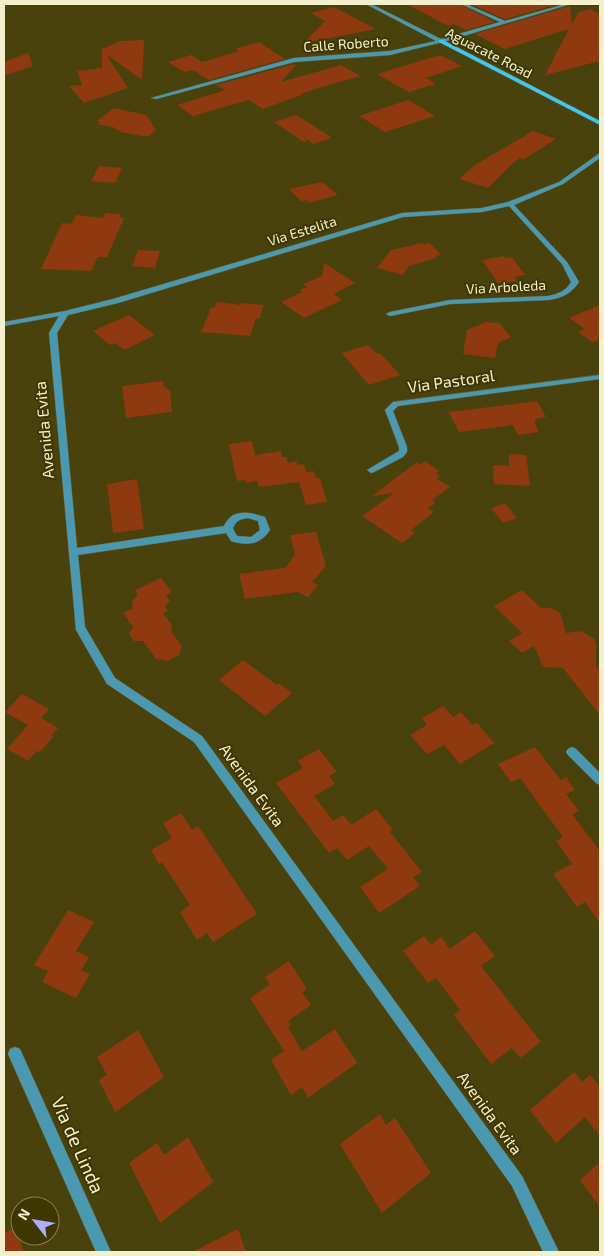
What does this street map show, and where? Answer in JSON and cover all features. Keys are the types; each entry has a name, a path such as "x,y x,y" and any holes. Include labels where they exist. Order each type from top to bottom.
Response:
{"street":[{"name":"Aguacate Road","path":"368,4 600,123"},
{"path":"463,4 505,23"},
{"name":"Calle Roberto","path":"154,98 294,60 390,53 441,42 569,4"},
{"name":"Via Estelita","path":"4,324 65,313 115,301 402,215 482,210 510,204 561,182 600,154"},
{"name":"Via Arboleda","path":"390,314 450,302 548,298 558,296 572,288 575,282 565,263 510,204"},
{"name":"Avenida Evita","path":"65,313 53,333 80,627 111,681 198,740 517,1181 551,1252"},
{"name":"Via Pastoral","path":"371,470 403,452 403,447 388,410 396,404 600,377"},
{"path":"73,552 228,529"},
{"path":"572,752 600,780"},
{"name":"Via de Linda","path":"15,1054 104,1252"}],"building":[{"path":"407,4 459,4 495,22 466,30 454,24 448,26"},
{"path":"470,4 559,4 505,19"},
{"path":"570,6 572,24 578,13 590,9 600,14 600,61 545,75 569,29 505,49 475,34"},
{"path":"334,7 376,29 304,43 325,21 311,13"},
{"path":"144,40 142,80 106,54 128,88 84,103 69,86 82,85 77,71 102,68 102,51 100,50 120,41"},
{"path":"259,42 285,59 209,80 193,70 184,72 168,62 191,55 202,62 240,51 235,49"},
{"path":"28,53 33,66 4,76 4,62"},
{"path":"440,55 462,66 426,78 436,84 409,92 377,74"},
{"path":"296,65 281,82 341,65 360,76 302,93 304,94 263,109 249,100 193,116 177,105 225,90 216,85"},
{"path":"408,100 435,116 385,132 359,116"},
{"path":"114,108 146,115 156,130 149,136 142,136 120,132 114,129 116,128 98,124 101,122 97,121"},
{"path":"296,115 332,138 313,144 308,140 304,142 274,122"},
{"path":"533,131 556,139 524,159 520,158 513,163 488,188 459,179 475,165"},
{"path":"99,166 122,168 115,183 91,181"},
{"path":"322,182 338,195 309,203 306,200 302,202 289,189"},
{"path":"105,213 121,214 119,218 124,218 107,257 98,257 91,271 41,269 62,223 72,224 76,215 104,218"},
{"path":"430,243 441,255 435,256 437,258 409,266 403,275 377,268 391,250"},
{"path":"138,250 160,251 155,268 132,266"},
{"path":"504,256 505,258 512,257 525,275 514,277 517,281 498,283 482,260"},
{"path":"324,263 355,283 333,294 342,300 304,318 281,302 302,292 300,290 307,287 303,284 322,276"},
{"path":"217,302 264,305 259,319 256,318 250,336 201,332 211,308 215,308"},
{"path":"600,305 600,340 592,342 578,332 585,329 569,318"},
{"path":"129,315 155,335 124,350 116,343 110,345 93,331"},
{"path":"486,322 499,323 511,337 498,343 495,358 463,354 467,330"},
{"path":"368,345 377,354 380,353 400,375 369,385 342,353"},
{"path":"163,381 164,387 170,390 172,412 126,418 122,386"},
{"path":"537,401 546,417 535,419 536,422 534,422 539,432 518,435 513,425 459,432 449,412"},
{"path":"252,441 255,455 281,451 282,457 286,457 288,463 296,461 298,465 304,464 306,472 314,471 316,478 320,478 327,502 306,505 299,482 259,487 257,481 246,483 246,480 237,481 229,444"},
{"path":"509,454 526,455 530,486 494,484 493,465 509,466"},
{"path":"425,461 439,471 436,473 440,476 437,479 450,487 432,500 435,503 428,508 434,512 411,530 415,533 402,543 362,516 394,493 372,496 417,462 421,464"},
{"path":"137,479 144,529 113,533 107,484"},
{"path":"505,503 517,518 503,523 491,508"},
{"path":"316,532 326,566 312,582 318,585 308,597 297,592 245,599 239,574 285,568 295,555 290,535"},
{"path":"161,578 172,592 166,595 170,601 165,606 168,611 163,613 172,625 171,632 182,646 179,655 168,661 156,659 143,641 134,641 129,634 133,627 123,613 133,608 132,601 138,595 135,590"},
{"path":"522,590 541,608 551,608 559,612 566,633 581,631 594,639 596,643 596,668 600,666 600,715 563,668 545,667 534,646 522,653 509,641 522,633 494,606"},
{"path":"243,660 277,685 279,683 292,693 265,716 219,680"},
{"path":"22,694 49,709 41,718 58,728 51,735 54,736 40,752 37,751 28,761 7,749 28,725 5,712"},
{"path":"443,706 453,717 461,712 472,725 477,723 494,743 460,764 444,745 427,754 410,735 427,725 422,718"},
{"path":"535,747 561,780 566,777 575,790 566,794 579,811 572,814 600,851 600,923 585,902 577,907 553,874 572,864 556,841 563,837 520,778 511,782 498,764"},
{"path":"319,749 337,772 329,776 335,784 314,796 333,821 343,815 351,825 376,809 393,830 390,832 422,872 413,877 420,886 379,913 360,887 388,869 369,846 347,860 337,848 329,853 276,783 303,768 298,761"},
{"path":"181,813 192,830 198,826 257,914 213,942 207,933 197,940 180,912 190,905 162,862 159,864 151,850 172,838 163,823"},
{"path":"68,910 94,922 76,951 89,957 81,970 90,974 76,998 42,982 48,971 34,965"},
{"path":"475,931 495,956 481,966 541,1042 520,1058 512,1048 491,1064 454,1015 460,1010 436,978 428,983 403,951 424,936 431,945 441,937 450,949"},
{"path":"289,961 307,989 302,992 311,1005 288,1021 291,1024 288,1027 302,1051 335,1029 357,1063 308,1098 302,1087 291,1095 271,1060 284,1051 250,998 270,984 265,977"},
{"path":"138,1030 164,1077 115,1112 99,1080 107,1075 97,1057"},
{"path":"574,1072 582,1082 590,1075 600,1087 600,1136 585,1117 556,1143 530,1110"},
{"path":"380,1114 386,1125 395,1118 431,1173 382,1213 340,1144"},
{"path":"188,1137 213,1182 160,1223 129,1163 157,1143 164,1155"},
{"path":"600,1162 600,1207 580,1180"},
{"path":"238,1229 246,1252 192,1252"},
{"path":"10,1230 10,1246 22,1246 23,1252 4,1252 4,1233"}]}
